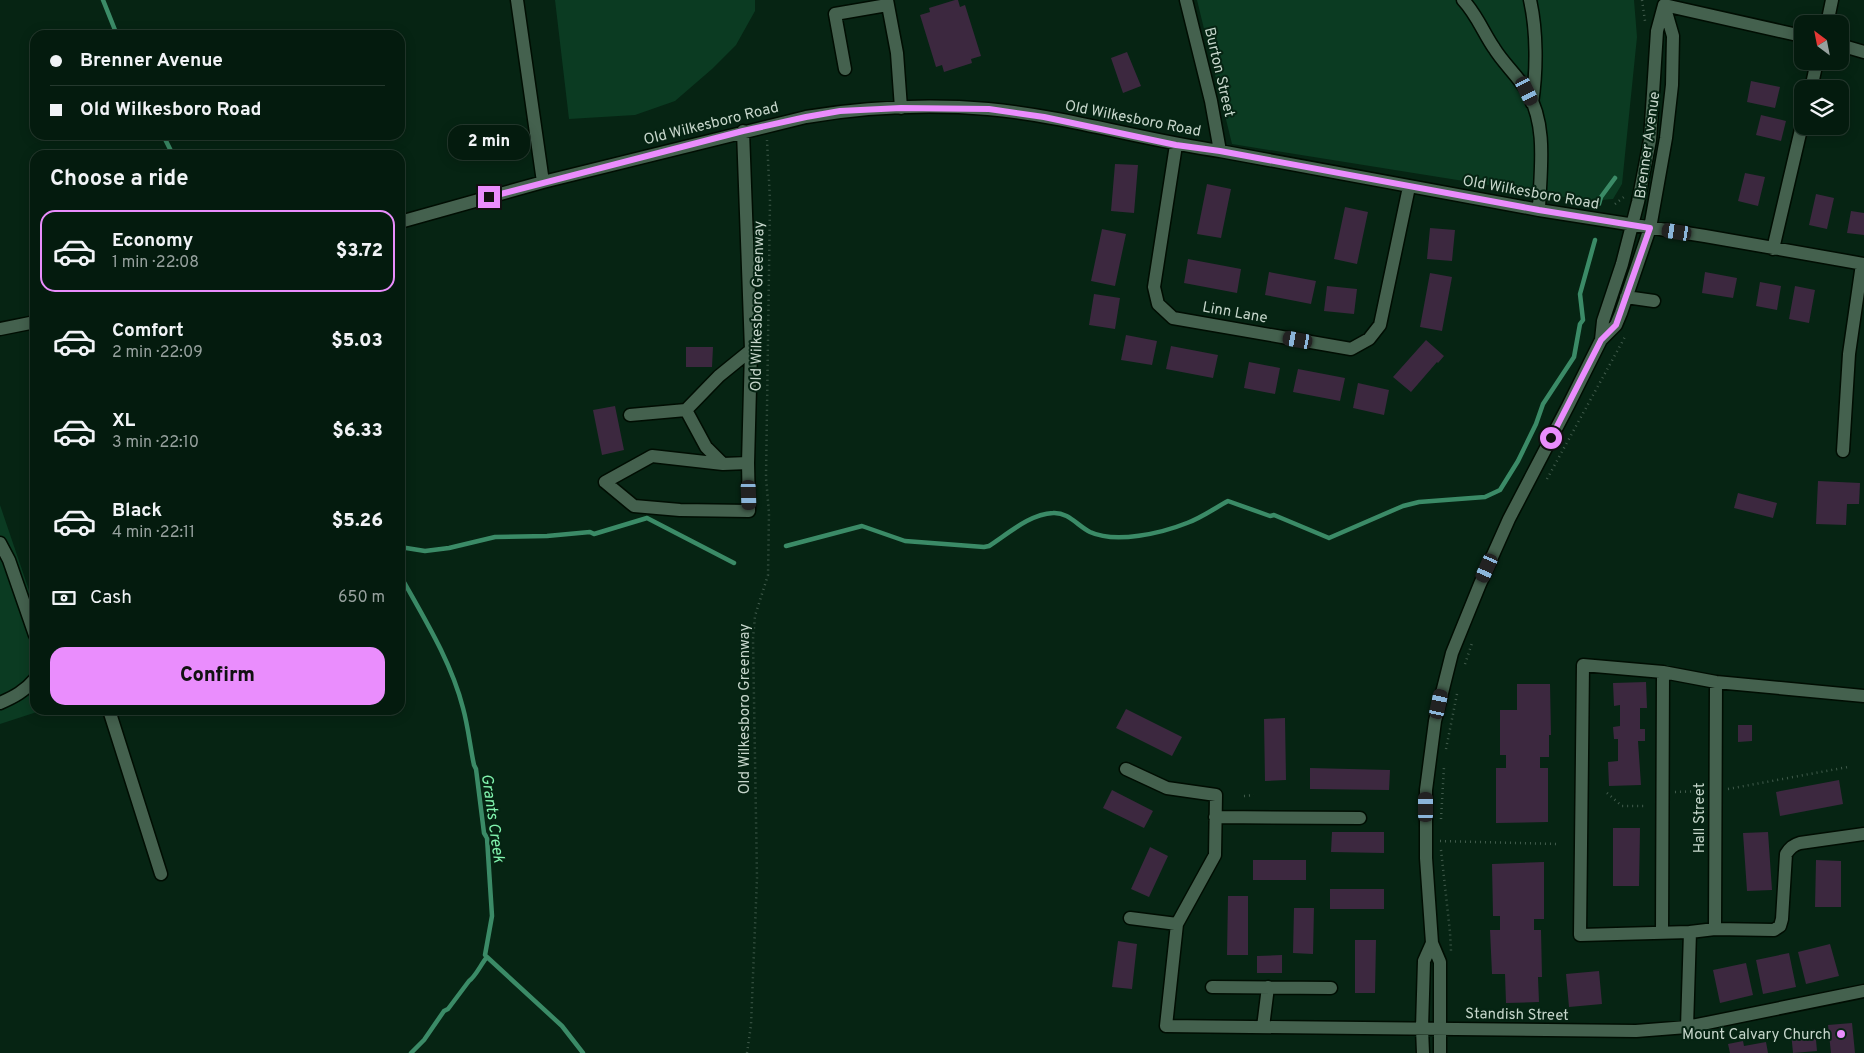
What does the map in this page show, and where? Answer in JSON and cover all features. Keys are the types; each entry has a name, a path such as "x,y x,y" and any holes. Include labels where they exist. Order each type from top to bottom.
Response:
{"street":[{"path":"518,0 543,182"},
{"name":"Burton Street","path":"1186,0 1211,101 1220,151"},
{"path":"1463,0 1477,16 1492,46 1527,91 1538,118 1541,143 1539,210"},
{"path":"1530,0 1535,55 1535,86 1532,102"},
{"path":"1828,15 1832,0"},
{"path":"845,68 835,14 887,2 897,53 901,108"},
{"path":"1663,2 1794,34"},
{"name":"Brenner Avenue","path":"1601,340 1602,321 1622,264 1638,202 1650,140 1657,31 1663,2"},
{"name":"Brenner Avenue","path":"1440,1053 1440,962 1432,942 1426,858 1426,790 1435,721 1443,686 1459,634 1509,519 1601,340 1616,325 1650,228 1666,138 1672,85 1674,36 1663,2"},
{"path":"1849,48 1864,52"},
{"name":"Old Wilkesboro Road","path":"405,221 543,182 743,131 840,111 957,108 1044,117 1176,145 1220,151 1409,187 1863,264"},
{"path":"743,131 751,350 748,463 750,512 680,510 634,506 605,482 652,456 723,464 748,463"},
{"path":"1773,249 1800,135"},
{"name":"Linn Lane","path":"1176,145 1154,287 1158,304 1173,318 1351,350 1369,340 1380,325 1409,187"},
{"path":"1843,451 1849,354 1863,264"},
{"path":"1626,296 1654,301"},
{"path":"0,329 30,323"},
{"path":"630,415 686,410 719,376 751,350"},
{"path":"686,410 706,447 723,464"},
{"path":"0,543 9,560 30,621"},
{"path":"1864,696 1716,682 1663,672 1583,665 1580,935 1690,932 1715,929 1774,930 1780,926 1784,912 1786,854 1793,845 1864,834"},
{"path":"1662,933 1663,672"},
{"name":"Hall Street","path":"1715,929 1716,682"},
{"path":"0,703 30,685"},
{"path":"111,715 161,874"},
{"path":"1126,769 1167,788 1216,794 1215,855 1177,924 1130,918"},
{"path":"1215,817 1360,818"},
{"name":"Standish Street","path":"1177,924 1166,1026 1636,1031 1687,1027 1864,991"},
{"path":"1687,1027 1690,932"},
{"name":"Brenner Avenue","path":"1423,1053 1424,961 1432,942"},
{"path":"1212,987 1330,988"},
{"path":"1263,1028 1268,987"}],"path":[{"path":"1642,0 1645,21"},
{"name":"Old Wilkesboro Greenway","path":"746,1053 751,1025 756,887 753,639 755,616 768,574 766,478 770,201 768,126"},
{"path":"1615,204 1624,199 1626,192"},
{"path":"1545,482 1627,333"},
{"path":"1463,669 1473,640"},
{"path":"1446,754 1458,689"},
{"path":"1441,823 1444,763"},
{"path":"1724,790 1848,768"},
{"path":"1674,792 1705,791"},
{"path":"1607,793 1622,806 1647,806"},
{"path":"1244,796 1254,795"},
{"path":"1451,958 1440,841 1557,844"}],"green space":[{"path":"555,0 755,0 755,11 736,45 675,101 635,115 569,119"},
{"path":"1197,0 1634,0 1637,37 1622,184 1613,199 1589,201 1232,144"},
{"path":"0,505 30,593 30,714 0,724"}],"building":[{"path":"958,0 960,7 965,5 981,56 971,59 972,63 944,72 942,65 936,67 920,15 930,12 929,8"},
{"path":"1127,52 1141,86 1123,93 1111,58"},
{"path":"1751,81 1780,87 1775,108 1747,102"},
{"path":"1761,115 1786,121 1781,141 1756,135"},
{"path":"1115,164 1138,165 1134,213 1111,211"},
{"path":"1745,173 1765,177 1758,206 1738,201"},
{"path":"1207,184 1231,189 1221,238 1197,234"},
{"path":"1816,194 1834,198 1827,229 1809,225"},
{"path":"1345,207 1368,212 1357,264 1334,259"},
{"path":"1851,211 1864,213 1864,235 1847,233"},
{"path":"1430,228 1455,230 1452,261 1427,259"},
{"path":"1102,229 1126,234 1115,286 1091,281"},
{"path":"1188,259 1241,269 1237,293 1184,283"},
{"path":"1269,272 1316,281 1311,304 1265,295"},
{"path":"1705,272 1737,278 1733,298 1702,293"},
{"path":"1430,273 1452,277 1442,331 1420,327"},
{"path":"1760,282 1781,286 1777,310 1756,306"},
{"path":"1327,286 1357,289 1354,314 1324,311"},
{"path":"1795,286 1815,290 1809,323 1789,319"},
{"path":"1094,294 1120,298 1115,329 1089,325"},
{"path":"1126,335 1157,341 1152,365 1121,360"},
{"path":"1426,340 1444,356 1411,392 1393,377"},
{"path":"1171,346 1218,355 1213,378 1166,369"},
{"path":"686,347 713,347 712,367 686,367"},
{"path":"1249,362 1280,368 1275,394 1244,388"},
{"path":"1298,369 1345,378 1340,401 1293,392"},
{"path":"1358,383 1389,390 1384,415 1353,408"},
{"path":"615,406 624,450 602,455 593,410"},
{"path":"1818,481 1860,483 1859,504 1847,504 1846,525 1816,524"},
{"path":"1738,493 1777,503 1773,518 1734,508"},
{"path":"1646,682 1647,708 1640,708 1640,729 1645,729 1645,741 1638,741 1641,785 1609,786 1608,762 1618,761 1618,739 1614,739 1613,727 1620,726 1620,705 1614,706 1613,683"},
{"path":"1517,684 1550,684 1551,735 1549,735 1549,757 1540,757 1540,768 1548,768 1548,822 1496,823 1496,768 1506,768 1506,755 1500,755 1500,710 1517,710"},
{"path":"1126,709 1182,737 1172,756 1116,728"},
{"path":"1285,718 1286,780 1265,781 1264,719"},
{"path":"1738,725 1752,725 1752,741 1738,742"},
{"path":"1310,768 1390,770 1389,790 1310,789"},
{"path":"1839,780 1843,804 1780,816 1776,792"},
{"path":"1112,790 1153,811 1144,828 1103,808"},
{"path":"1613,828 1640,828 1639,886 1613,886"},
{"path":"1332,832 1384,832 1384,853 1331,852"},
{"path":"1768,832 1772,890 1747,891 1743,833"},
{"path":"1150,847 1168,856 1149,897 1131,889"},
{"path":"1253,860 1306,860 1306,880 1253,880"},
{"path":"1816,860 1841,861 1841,907 1815,907"},
{"path":"1544,862 1544,919 1534,919 1534,930 1541,930 1542,977 1538,977 1539,1002 1506,1003 1505,974 1492,974 1490,930 1500,930 1500,916 1493,916 1492,864"},
{"path":"1330,889 1384,889 1384,909 1330,909"},
{"path":"1228,896 1248,896 1248,955 1227,955"},
{"path":"1294,908 1314,908 1313,954 1293,953"},
{"path":"1355,940 1376,940 1375,993 1355,993"},
{"path":"1118,941 1137,944 1132,989 1112,987"},
{"path":"1830,944 1839,976 1806,984 1798,952"},
{"path":"1789,953 1796,987 1763,994 1756,960"},
{"path":"1282,955 1282,973 1257,973 1257,956"},
{"path":"1746,963 1753,995 1720,1003 1713,970"},
{"path":"1599,971 1602,1004 1569,1007 1566,974"},
{"path":"1852,1023 1855,1053 1831,1053 1828,1025"},
{"path":"1815,1029 1817,1051 1793,1053 1791,1032"},
{"path":"1743,1041 1744,1046 1766,1042 1768,1053 1730,1053 1728,1044"}],"waterway":[{"name":"Grants Creek","path":"103,0 115,30"},
{"name":"Grants Creek","path":"166,140 170,150"},
{"path":"1599,204 1601,197 1615,178"},
{"path":"786,546 862,526 905,541 984,547 989,546 1028,520 1053,513 1063,515 1090,532 1101,535 1113,537 1139,536 1187,523 1228,501 1270,516 1274,515 1329,538 1403,506 1419,502 1485,497 1500,490 1518,461 1536,424 1543,404 1574,357 1580,324 1583,320 1580,294 1595,240"},
{"path":"405,548 425,551 449,548 495,537 547,536 590,532 594,534 647,518 734,563"},
{"name":"Grants Creek","path":"405,584 444,657 463,708 476,769 484,833 487,838 492,916 485,955 487,957 448,1009 444,1011 424,1040 411,1053"},
{"path":"487,957 562,1026 583,1053"}],"place":[{"name":"Mount Calvary Church","path":"1841,1034"}],"route":[{"path":"489,197 806,117 840,111 957,108 989,109 1044,117 1176,145 1220,151 1409,187 1650,228 1616,325 1601,340 1590,365 1551,438"}]}
